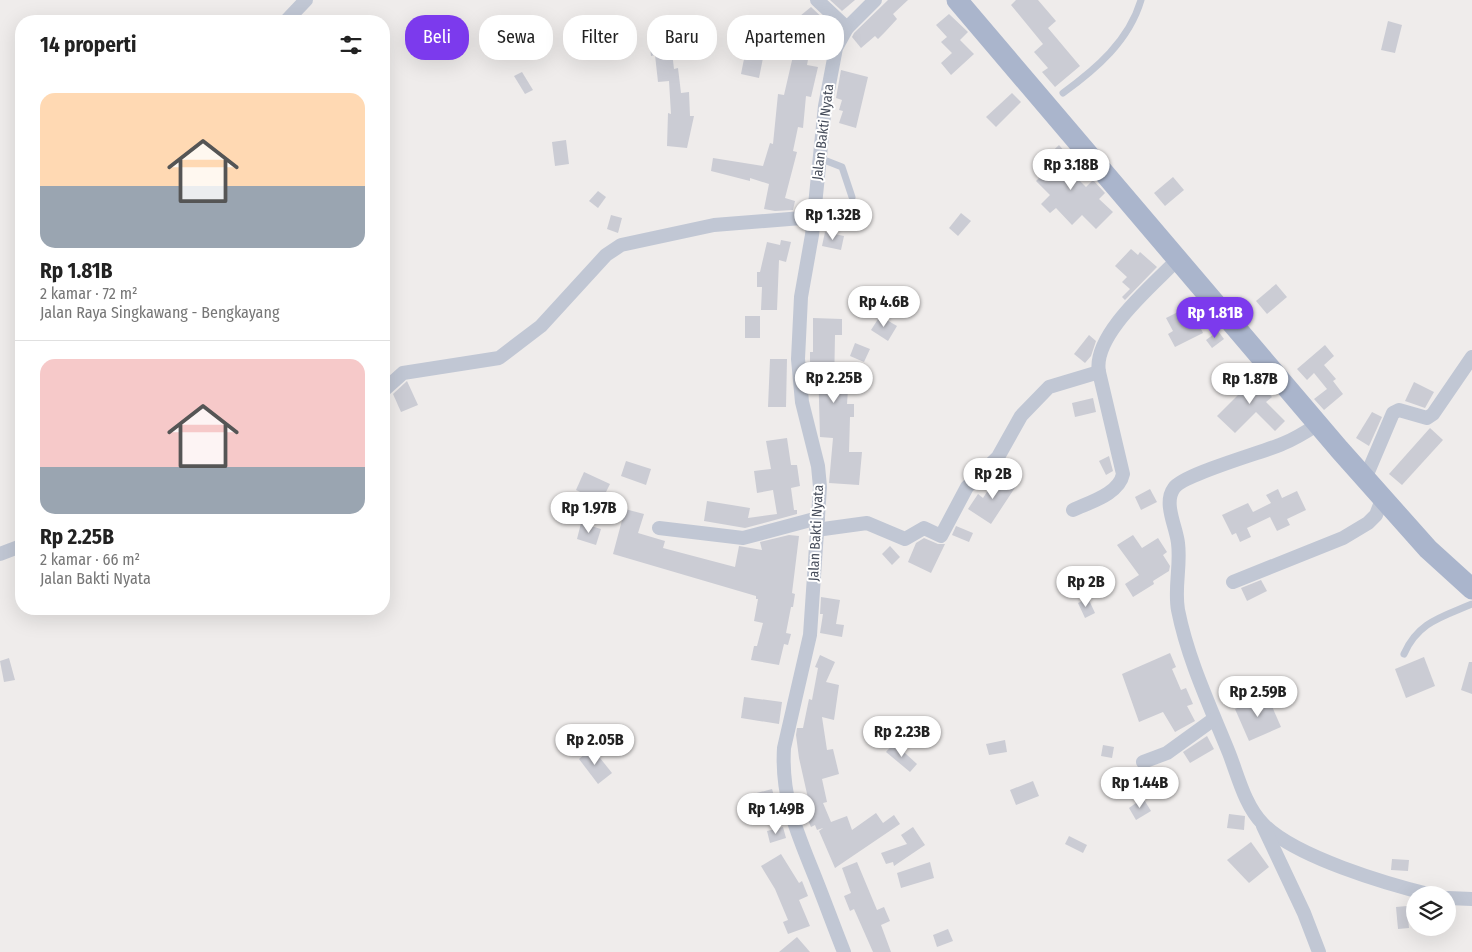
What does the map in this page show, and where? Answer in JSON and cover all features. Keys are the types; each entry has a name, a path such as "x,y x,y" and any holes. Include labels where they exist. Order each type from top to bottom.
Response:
{"main road":[{"path":"957,0 1057,97 1177,260 1428,549 1472,589"}],"street":[{"path":"292,15 306,0"},
{"path":"817,0 847,28"},
{"name":"Jalan Bakti Nyata","path":"844,952 794,828 786,793 783,767 784,748 810,636 820,487 818,466 802,402 798,359 801,297 814,217 825,106 835,54 847,28 876,0"},
{"path":"390,384 402,373 498,358 541,326 606,255 620,245 714,224 814,217"},
{"path":"1073,510 1115,489 1122,480 1123,474 1097,363 1101,350 1117,323 1177,260"},
{"path":"1366,478 1393,413 1399,410 1427,418 1433,414 1472,357"},
{"path":"659,528 743,538 817,524 867,523 904,539 924,528 941,536 967,488 998,456 1021,416 1048,387 1099,372"},
{"path":"1318,424 1281,445 1206,471 1177,485 1172,490 1170,503 1178,540 1180,561 1176,587 1178,610 1191,656 1242,788 1262,823 1304,914 1319,952"},
{"path":"1233,582 1343,538 1372,519 1379,509 1383,497"},
{"path":"1,556 15,549"},
{"path":"1143,762 1167,754 1214,719"},
{"path":"1262,823 1295,847 1357,873 1406,887"},
{"path":"1456,898 1472,899"}],"lane":[{"path":"1057,97 1098,64 1117,45 1137,15 1141,0"},
{"path":"819,158 842,167 852,197"},
{"path":"1404,654 1417,631 1429,622 1472,604"}],"building":[{"path":"830,0 855,0 842,11"},
{"path":"888,0 908,0 893,14 897,19 885,32 878,39 875,36 861,48 852,37 854,33"},
{"path":"1016,0 1038,0 1056,21 1048,28 1080,66 1055,87 1042,72 1048,68 1034,52 1043,44 1011,5"},
{"path":"811,7 820,15 801,15"},
{"path":"949,14 968,32 960,40 974,54 951,75 941,63 952,53 941,42 947,37 936,25"},
{"path":"1388,21 1402,25 1395,53 1381,50"},
{"path":"656,60 673,60 674,69 678,68 681,93 689,92 690,116 694,116 687,148 667,146 668,113 671,114 669,81 658,82"},
{"path":"744,60 763,60 759,78 741,74"},
{"path":"792,60 808,60 807,65 818,67 811,97 806,96 803,128 798,127 793,151 797,152 785,198 795,201 793,210 775,211 764,209 769,184 750,178 750,181 711,171 713,158 763,166 770,143 773,144 778,94 784,95"},
{"path":"841,70 868,77 856,128 839,123 843,111 839,110 842,100 836,98"},
{"path":"522,72 533,90 525,94 514,76"},
{"path":"1012,93 1021,102 996,127 986,117"},
{"path":"566,140 569,164 555,166 552,142"},
{"path":"1059,145 1078,167 1072,173 1086,187 1093,180 1105,193 1099,199 1113,212 1096,229 1082,215 1072,225 1056,208 1050,213 1041,204 1050,195 1036,181 1046,171 1039,164"},
{"path":"1173,177 1184,190 1165,206 1154,193"},
{"path":"598,191 606,197 598,208 589,201"},
{"path":"856,201 868,219 859,225 847,207"},
{"path":"961,213 971,221 958,236 949,228"},
{"path":"611,215 622,218 618,233 607,229"},
{"path":"825,232 844,236 841,250 822,246"},
{"path":"781,240 791,242 786,262 779,260 777,310 761,310 762,287 757,287 757,272 760,272 767,242 780,245"},
{"path":"1131,249 1138,255 1140,252 1157,267 1125,300 1122,297 1130,289 1122,282 1127,277 1115,266"},
{"path":"1276,284 1287,297 1267,314 1256,301"},
{"path":"1190,306 1203,333 1175,347 1168,334 1173,331 1166,318"},
{"path":"745,316 760,316 760,338 745,338"},
{"path":"880,316 897,326 888,341 871,330"},
{"path":"813,318 842,319 842,335 835,335 834,389 841,375 849,375 847,404 854,404 854,417 850,417 849,452 862,452 859,485 829,483 833,438 820,437 818,365 810,365 810,352 813,352"},
{"path":"1218,331 1224,339 1212,348 1206,340"},
{"path":"1089,335 1096,341 1091,356 1085,363 1074,354"},
{"path":"855,343 870,349 864,362 850,356"},
{"path":"1325,345 1334,356 1324,365 1336,379 1333,381 1343,394 1324,410 1314,399 1327,389 1314,373 1307,380 1297,369"},
{"path":"770,359 787,359 786,407 768,407"},
{"path":"1245,368 1272,397 1266,402 1285,421 1275,431 1256,412 1235,433 1217,416 1246,387 1236,377"},
{"path":"407,381 418,405 401,412 393,394"},
{"path":"1414,382 1434,392 1425,408 1405,401"},
{"path":"1093,398 1096,412 1075,417 1072,403"},
{"path":"1372,412 1382,417 1369,446 1356,438"},
{"path":"1430,428 1443,440 1402,485 1389,474"},
{"path":"787,438 791,465 797,465 800,486 791,488 794,510 797,510 797,514 745,528 704,521 707,501 750,508 748,518 777,514 773,490 757,493 754,471 771,469 766,441"},
{"path":"1109,456 1113,471 1106,475 1099,461"},
{"path":"626,461 651,469 646,485 621,476"},
{"path":"584,472 610,484 601,502 576,490"},
{"path":"998,475 1016,486 991,524 968,509 978,494 983,498"},
{"path":"1150,489 1157,502 1141,510 1135,497"},
{"path":"1278,489 1282,498 1297,491 1306,510 1287,519 1290,525 1277,531 1270,517 1247,528 1251,537 1240,542 1236,533 1232,535 1222,515 1248,503 1253,512 1271,503 1266,495"},
{"path":"625,509 644,514 638,533 665,541 663,548 735,567 739,546 762,550 760,542 789,535 799,536 792,593 795,594 786,633 791,634 788,645 784,644 779,665 751,660 763,623 754,621 758,599 756,599 756,596 613,554"},
{"path":"581,523 601,529 596,545 577,539"},
{"path":"956,526 973,533 969,542 952,535"},
{"path":"1133,535 1142,548 1158,538 1167,552 1163,555 1170,566 1169,571 1153,581 1154,584 1133,597 1125,584 1139,575 1117,545"},
{"path":"924,538 938,544 945,544 931,573 908,562 916,543"},
{"path":"890,546 900,557 892,565 882,554"},
{"path":"1261,580 1267,591 1247,601 1241,588"},
{"path":"821,597 840,600 836,624 844,625 842,637 820,633 823,614 820,614"},
{"path":"1088,598 1095,613 1085,618 1078,603"},
{"path":"1170,653 1176,667 1172,669 1181,690 1186,688 1193,704 1187,706 1195,721 1175,732 1163,712 1139,722 1122,674"},
{"path":"820,655 835,662 826,682 839,685 834,720 822,717 827,750 833,749 839,774 822,779 827,802 823,803 831,822 847,816 852,830 876,813 883,823 894,815 900,824 835,868 819,831 823,828 817,830 815,825 811,827 807,818 812,816 799,758 796,735 797,728 803,728 809,699 812,700 818,668 815,667"},
{"path":"1424,657 1435,686 1406,698 1395,669"},
{"path":"9,658 15,680 4,682 0,661"},
{"path":"1469,662 1472,662 1472,694 1461,690"},
{"path":"1267,695 1281,727 1249,741 1235,709"},
{"path":"744,697 782,702 779,724 741,718"},
{"path":"1207,736 1214,749 1190,763 1183,752"},
{"path":"1005,740 1007,752 989,755 986,744"},
{"path":"894,743 917,764 910,772 886,752"},
{"path":"1103,745 1114,747 1112,758 1101,756"},
{"path":"592,748 612,773 598,784 579,759"},
{"path":"1033,781 1039,796 1016,805 1010,790"},
{"path":"772,789 776,803 757,808 753,794"},
{"path":"1143,798 1151,811 1136,820 1129,808"},
{"path":"1229,814 1245,816 1244,830 1227,828"},
{"path":"783,827 786,838 770,843 767,831"},
{"path":"913,827 925,845 894,866 893,862 886,864 881,853 907,844 901,835"},
{"path":"1069,836 1087,845 1083,853 1065,844"},
{"path":"1251,842 1269,867 1249,883 1227,860"},
{"path":"781,854 799,883 802,881 808,896 799,900 810,926 788,934 783,922 788,920 775,889 761,866"},
{"path":"1392,859 1409,860 1408,871 1391,870"},
{"path":"857,862 877,910 884,907 890,921 881,925 891,952 873,952 854,909 850,911 844,896 851,893 842,868"},
{"path":"930,862 934,878 901,888 897,873"},
{"path":"1406,906 1406,928 1398,929 1396,907"},
{"path":"948,929 953,941 937,947 933,935"},
{"path":"797,937 810,952 779,952"}]}
